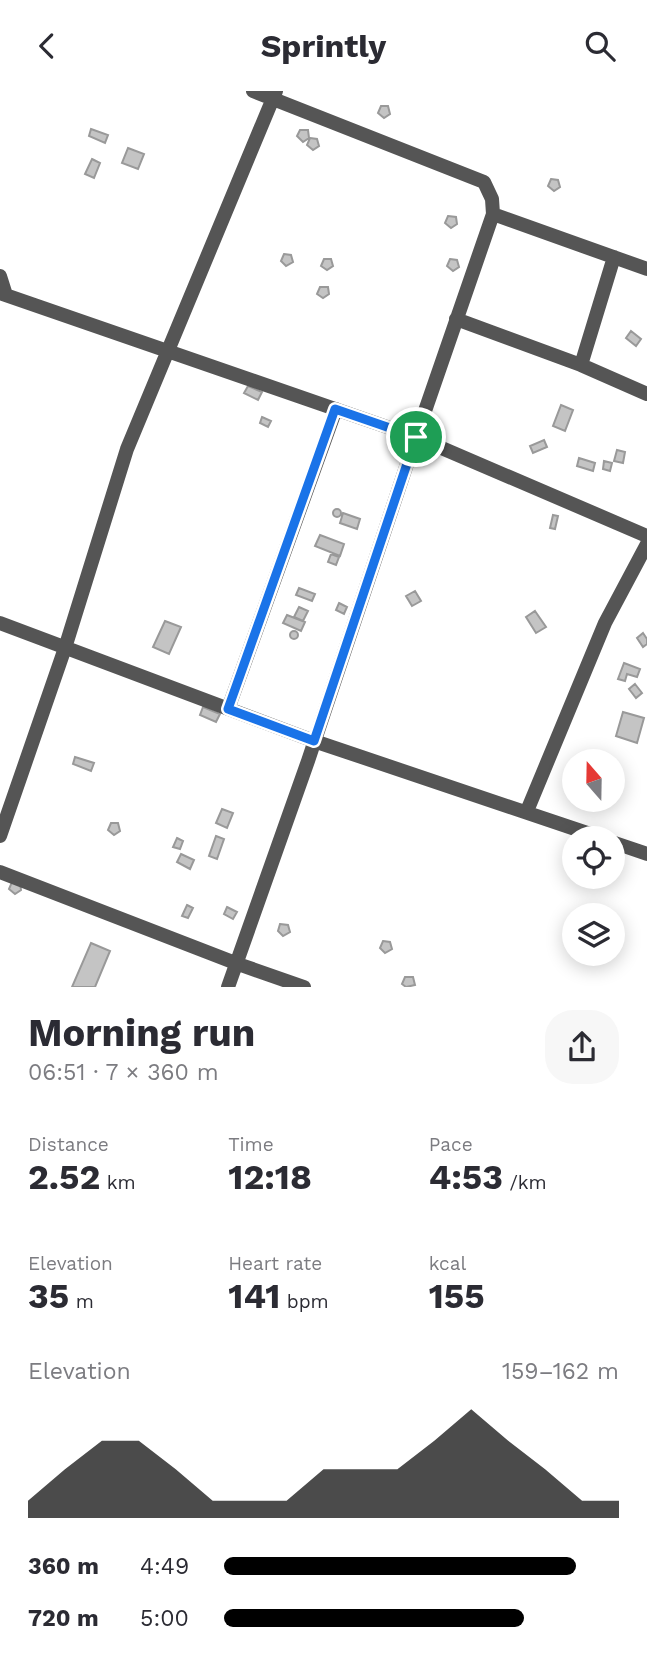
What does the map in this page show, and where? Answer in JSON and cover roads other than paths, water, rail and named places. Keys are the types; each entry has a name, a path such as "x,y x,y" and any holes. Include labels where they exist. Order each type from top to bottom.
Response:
{"street":[{"path":"228,987 493,214 492,199 484,182 275,95 253,91"},
{"path":"0,836 65,648 127,449 275,95"},
{"path":"493,214 647,268"},
{"path":"581,365 614,257"},
{"path":"0,277 3,294 416,437 647,536"},
{"path":"456,319 581,365 647,394"},
{"path":"228,709 335,409"},
{"path":"527,811 605,622 647,544"},
{"path":"0,623 314,741 569,826"},
{"path":"625,846 647,854"},
{"path":"0,872 237,964 304,987"}]}
